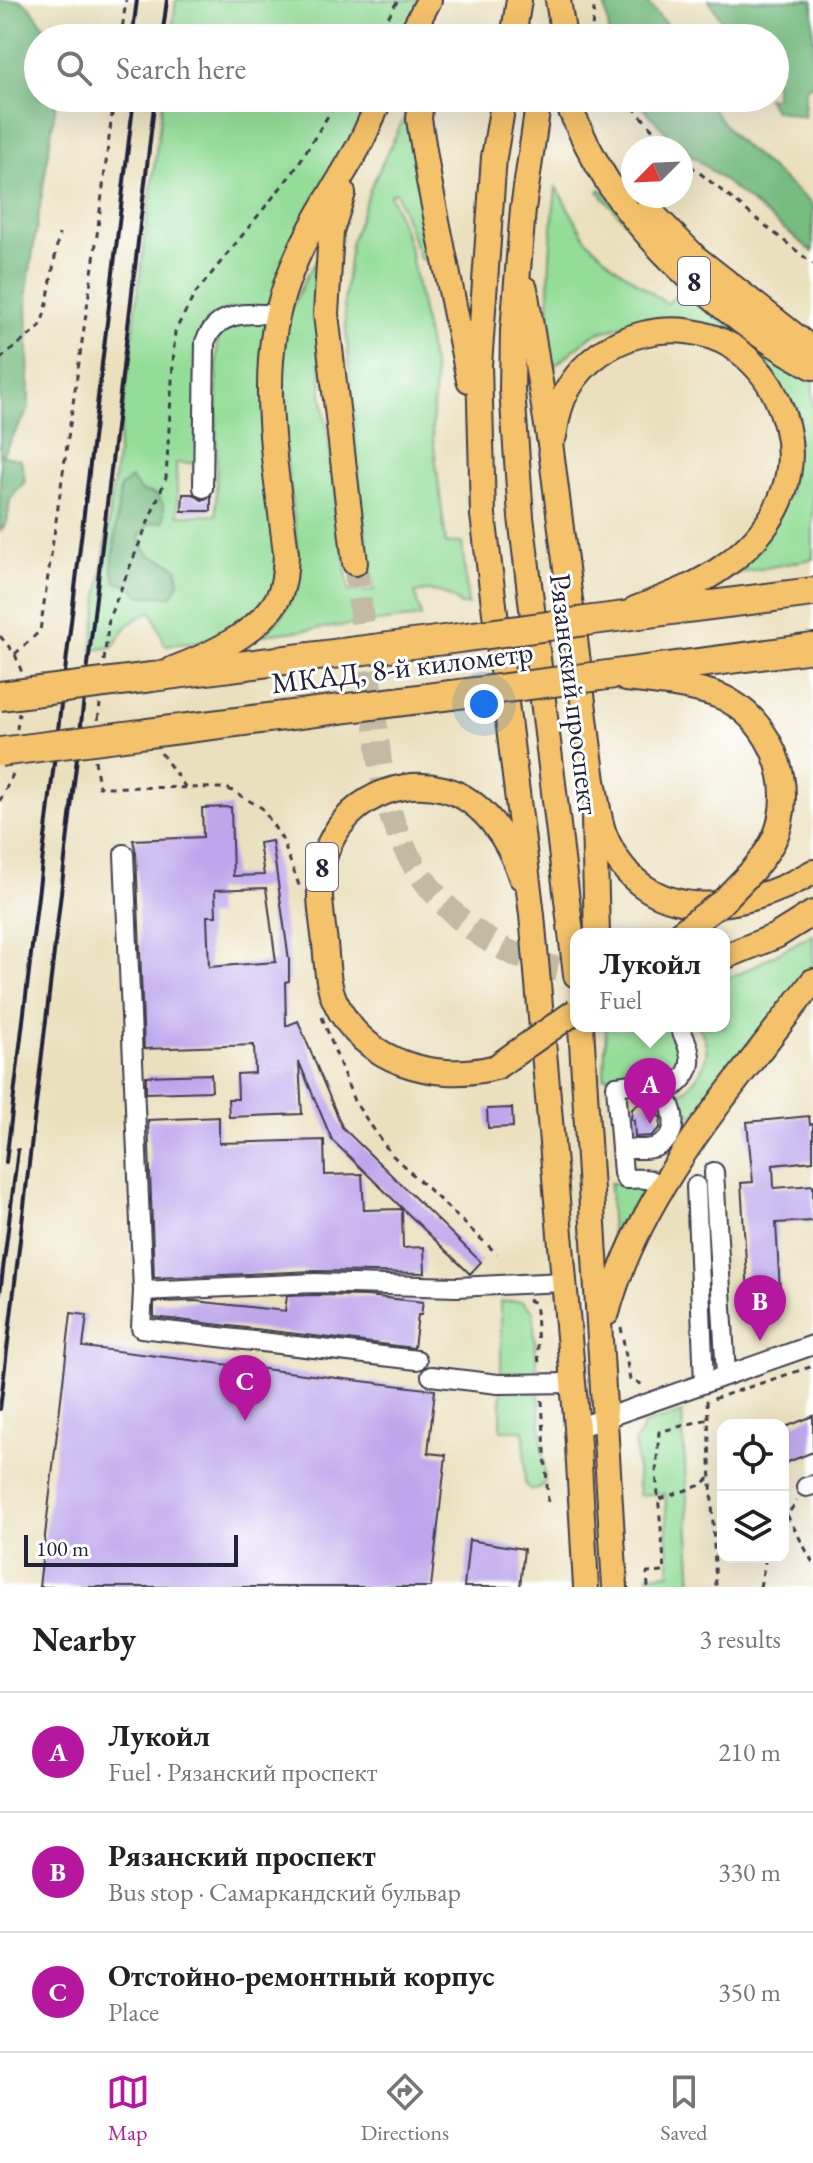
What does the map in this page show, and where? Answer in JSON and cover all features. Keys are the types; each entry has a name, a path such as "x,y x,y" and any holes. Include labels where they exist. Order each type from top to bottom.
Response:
{"highway":[{"name":"МКАД, 8-й километр","path":"10,699 152,677 813,592"},
{"name":"МКАД, 8-й километр","path":"11,749 805,653"}],"main road":[{"path":"416,24 429,0"},
{"path":"515,24 519,0"},
{"path":"552,24 557,0"},
{"path":"557,0 561,24"},
{"path":"152,677 189,663 243,634 277,599 284,580 286,554 269,385 278,315 286,284 303,244 374,112"},
{"path":"420,112 429,181 479,429"},
{"path":"502,112 494,157 479,365 483,515 532,915 577,1428 586,1587"},
{"name":"Рязанский проспект","path":"537,112 519,260 512,389 521,517 570,928"},
{"name":"8","path":"572,112 600,169 635,219 692,280 744,323 813,367"},
{"path":"586,112 599,139 621,171"},
{"path":"355,563 326,314 331,231 357,149"},
{"path":"649,208 696,258 813,350"},
{"path":"519,260 551,450 593,781 604,835 631,875 646,887 681,904 721,906 760,897 813,872"},
{"path":"551,450 562,401 581,371 609,347 653,331 699,333 732,347 760,370 787,424 791,444 787,483 773,514 751,543 723,567 688,587 634,610 593,620"},
{"path":"724,603 813,585"},
{"path":"600,676 699,691 726,699 751,716 768,738 779,767 784,796 780,823 770,848 722,902 687,928"},
{"path":"593,781 597,928"},
{"name":"8","path":"532,915 519,871 491,819 466,798 435,787 402,786 371,797 346,818 328,847 323,862 319,896 335,1001 346,1019 374,1047 411,1067 454,1074 475,1073 496,1067 570,1015"},
{"path":"730,955 776,936 813,913"},
{"path":"615,1587 606,1419 617,1277 634,1238 661,1191 684,1134 813,981"},
{"path":"582,1032 612,1330"},
{"path":"586,1081 594,1032"}],"street":[{"path":"203,488 207,335 216,325 232,316 250,313 278,315"},
{"path":"124,854 143,1291 141,1328 417,1360"},
{"path":"664,1094 681,1083 691,1062 691,1050 682,1032"},
{"path":"621,1149 656,1148 684,1134 664,1094 650,1084 616,1086 621,1149 623,1173 626,1179 650,1178 661,1191"},
{"path":"714,1172 726,1375"},
{"path":"696,1186 704,1383"},
{"path":"143,1291 315,1283 457,1287 564,1282"},
{"path":"577,1428 813,1345"},
{"path":"431,1376 498,1384 573,1383"}],"path":[{"path":"123,24 126,0"},
{"path":"384,24 398,0"},
{"path":"592,24 595,0"},
{"path":"15,654 40,631 112,112"},
{"path":"634,112 657,136"},
{"path":"693,168 813,264"},
{"path":"0,359 40,327 59,234"},
{"path":"0,636 15,654 22,672"},
{"path":"98,725 101,694"},
{"path":"0,801 14,777 10,699"},
{"path":"148,733 186,788"},
{"path":"95,756 99,787 227,788 262,808 282,839 302,894"},
{"path":"321,1014 354,1101 391,1154 497,1254"},
{"path":"612,1330 630,1380 647,1386"},
{"path":"716,1587 707,1401 813,1366"},
{"path":"648,1587 647,1573 665,1572 656,1473 659,1432 708,1419"},
{"path":"660,1499 701,1485 711,1477"},
{"path":"789,1512 810,1486"},
{"path":"789,1519 813,1563"},
{"path":"760,1587 765,1563"}],"green space":[{"path":"0,0 20,0 30,7 43,24 24,24 24,112 55,112 27,290 29,409 2,455 21,460 25,481 10,500 7,523 0,531"},
{"path":"176,0 424,0 412,24 173,24"},
{"path":"604,0 645,0 666,24 608,24"},
{"path":"709,0 813,0 813,83 805,89 804,117 783,112 789,112 789,24 724,24"},
{"path":"161,112 370,112 267,308 236,308 220,312 200,334 199,463 176,463 178,515 216,515 217,344 221,329 237,320 271,323 278,577 261,610 214,641 165,645 152,611 129,625 113,647 92,650"},
{"path":"407,112 433,255 430,261 420,259 396,192 390,194 409,245 435,377 432,429 446,544 462,542 468,605 461,605 440,592 428,591 415,593 421,617 263,635 281,618 295,592 299,563 280,403 286,319 307,275 325,248 318,314 322,392 349,592 374,590 360,499 344,304 351,242 371,187"},
{"path":"647,112 715,112 735,138 813,205 813,252 693,156 693,136 669,136"},
{"path":"556,187 586,239 612,264 667,304 683,288 598,191 601,189 813,377 813,559 723,576 789,493 781,389 675,321 629,323 592,335 553,367 549,277"},
{"path":"131,478 140,491 155,494 164,506 164,521 149,524 139,536 149,554 177,568 179,583 172,596 141,596 130,586 116,582 112,568 120,487"},
{"path":"813,934 813,964 700,1115 681,1113 674,1100 697,1076 706,1058 701,1032 730,1032 730,977"},
{"path":"606,1032 676,1032 688,1058 667,1084 653,1075 604,1077"},
{"path":"610,1183 642,1184 646,1190 645,1200 614,1257 612,1248"},
{"path":"523,1301 533,1311 545,1482 539,1489 530,1490 525,1484 524,1430 501,1430 501,1302"},
{"path":"682,1413 692,1587 649,1587 648,1575 670,1573 665,1493 639,1495 635,1443 644,1425"}],"building":[{"path":"183,494 193,494 202,500 211,496 211,511 182,511"},
{"path":"231,807 233,876 264,875 259,843 272,841 289,960 289,981 285,982 286,1026 298,1021 342,1127 481,1262 470,1274 332,1140 299,1062 302,1114 229,1117 228,1099 238,1099 237,1074 255,1073 254,1045 144,1049 133,840 203,837 202,808","holes":["266,888 276,962 209,967 207,916 216,916 215,890"]},
{"path":"211,1074 212,1091 146,1093 146,1076"},
{"path":"655,1103 661,1117 660,1128 651,1136 635,1137 632,1109 638,1104"},
{"path":"512,1108 513,1127 488,1128 487,1109"},
{"path":"809,1116 810,1125 813,1124 813,1161 773,1165 774,1188 813,1185 813,1221 776,1223 781,1308 749,1309 741,1183 753,1182 747,1122"},
{"path":"219,1117 219,1143 324,1140 325,1175 362,1174 364,1210 402,1209 403,1248 424,1247 425,1273 315,1271 154,1278 148,1120"},
{"path":"287,1296 423,1302 421,1315 418,1315 414,1348 154,1317 154,1302 195,1301 285,1311"},
{"path":"71,1313 87,1315 83,1347 435,1390 428,1453 446,1455 431,1587 39,1587"},
{"path":"813,1416 813,1452 789,1462 789,1426"},
{"path":"469,1540 524,1549 520,1587 464,1587"}],"tunnel":[{"path":"355,563 383,780 391,815 403,845 419,873 461,920 515,954 570,971"}],"railway":[{"path":"134,24 137,0"},
{"path":"164,24 167,0"},
{"path":"6,1162 132,112"},
{"path":"0,1409 153,112"},
{"path":"0,1293 18,1150"}],"place":[{"name":"Лукойл","path":"650,1124"},
{"name":"Рязанский проспект","path":"760,1341"},
{"name":"Отстойно-ремонтный корпус","path":"245,1421"}]}
